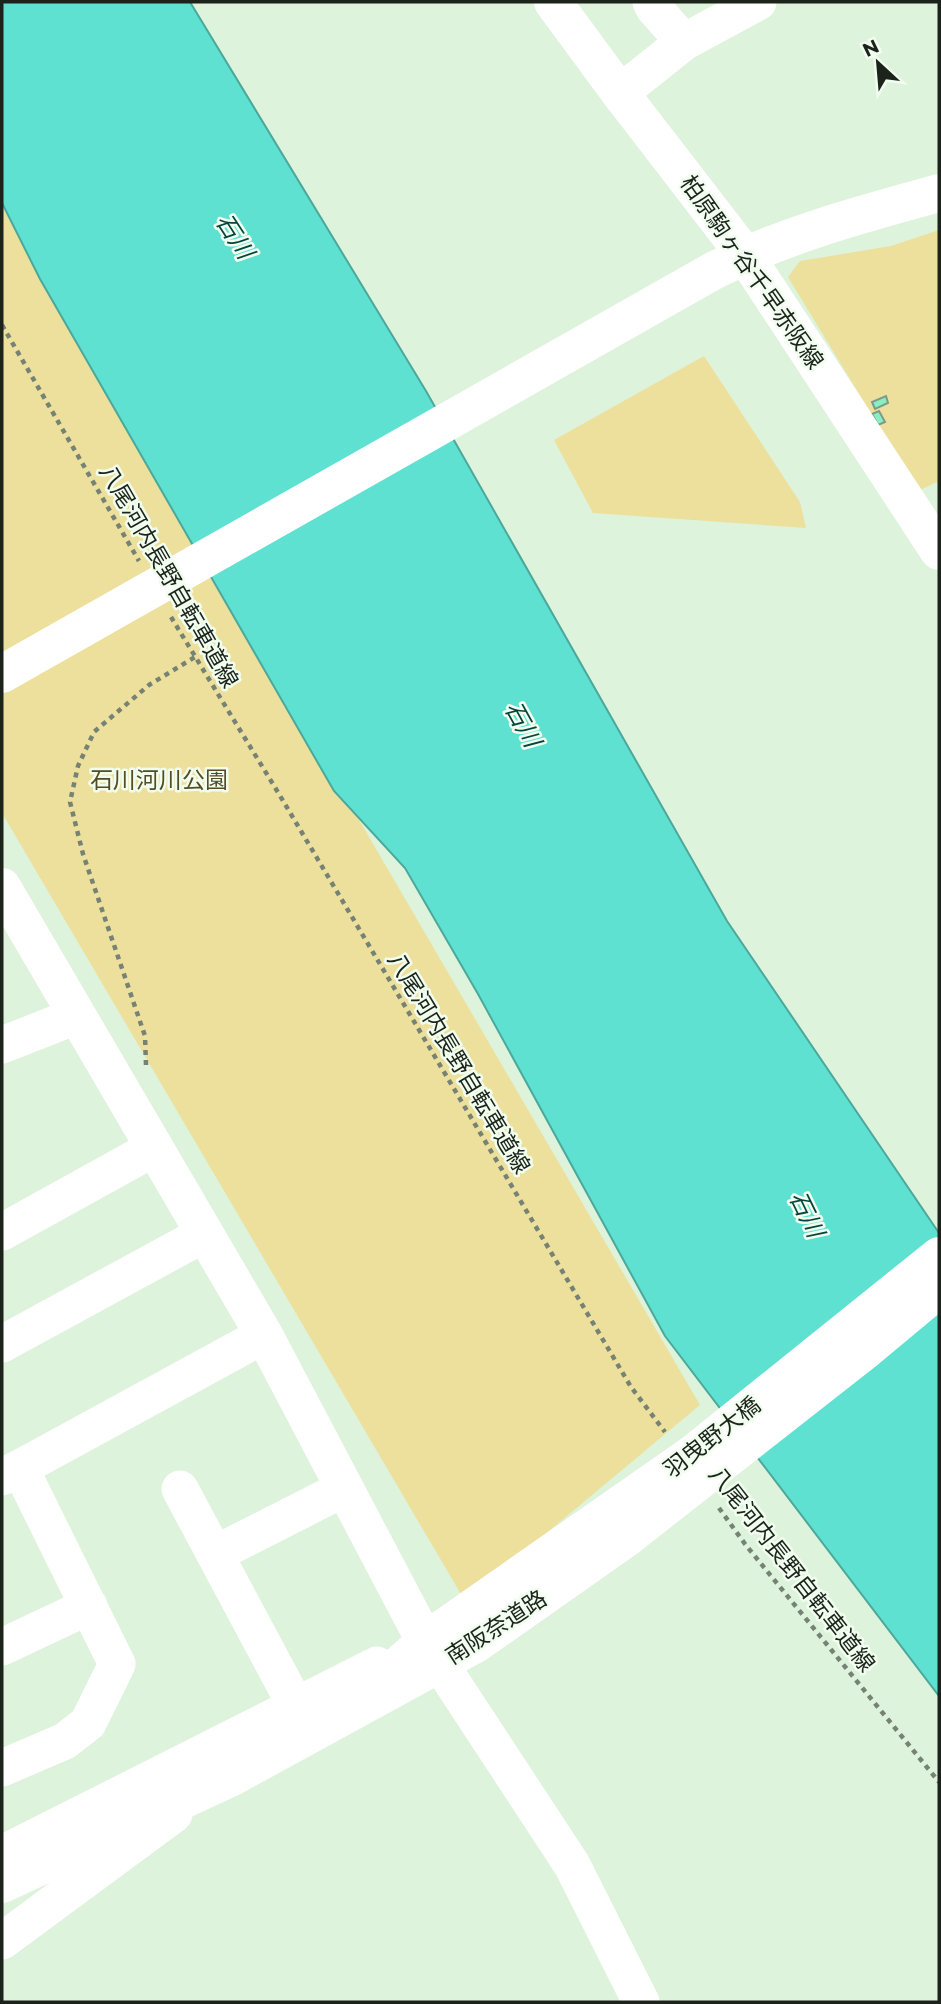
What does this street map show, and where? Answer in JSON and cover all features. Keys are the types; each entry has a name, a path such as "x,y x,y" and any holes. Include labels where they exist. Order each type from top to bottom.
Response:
{"main road":[{"name":"柏原駒ヶ谷千早赤阪線","path":"552,2 620,93 729,263 939,551"},
{"path":"2,674 729,263 833,222 939,193"},
{"path":"2,887 264,1335 425,1641"},
{"name":"羽曳野大橋","path":"425,1641 694,1453 939,1256"},
{"name":"南阪奈道路","path":"2,1884 232,1777 477,1643 625,1539 939,1289"},
{"name":"南阪奈道路","path":"2,1902 244,1792 486,1658 645,1552 939,1316"}],"street":[{"path":"651,2 684,42"},
{"path":"620,93 684,42 758,2"},
{"path":"2,1045 76,1016"},
{"path":"2,1232 154,1148"},
{"path":"2,1344 204,1234"},
{"path":"2,1768 65,1741 88,1723 117,1664 89,1606 11,1473 264,1335"},
{"path":"215,1554 345,1488"},
{"path":"180,1489 296,1706"},
{"path":"2,1647 89,1606"},
{"path":"2,1854 425,1641"},
{"path":"2,1941 282,1734 391,1671 425,1641"},
{"path":"425,1641 572,1865 642,2002"}],"path":[{"name":"八尾河内長野自転車道線","path":"2,325 140,562"},
{"name":"八尾河内長野自転車道線","path":"167,610 631,1387 672,1443"},
{"path":"119,1090 146,1071 145,1036 83,854 70,802 78,766 94,732 149,685 195,657"},
{"name":"八尾河内長野自転車道線","path":"713,1499 745,1544 939,1782"}],"green space":[{"name":"石川河川公園","path":"2,207 700,1405 465,1601 2,813"},
{"path":"939,230 939,485 937,482 918,491 788,277 800,261 891,246"},
{"path":"704,356 800,502 806,528 593,513 554,440"}],"water":[{"name":"石川","path":"2,2 190,2 426,391 727,921 939,1233 939,1696 665,1336 478,994 405,868 334,791 40,279 2,203"}],"building":[{"path":"886,396 888,403 875,409 872,402"},
{"path":"879,411 885,422 878,425 872,414"}]}
